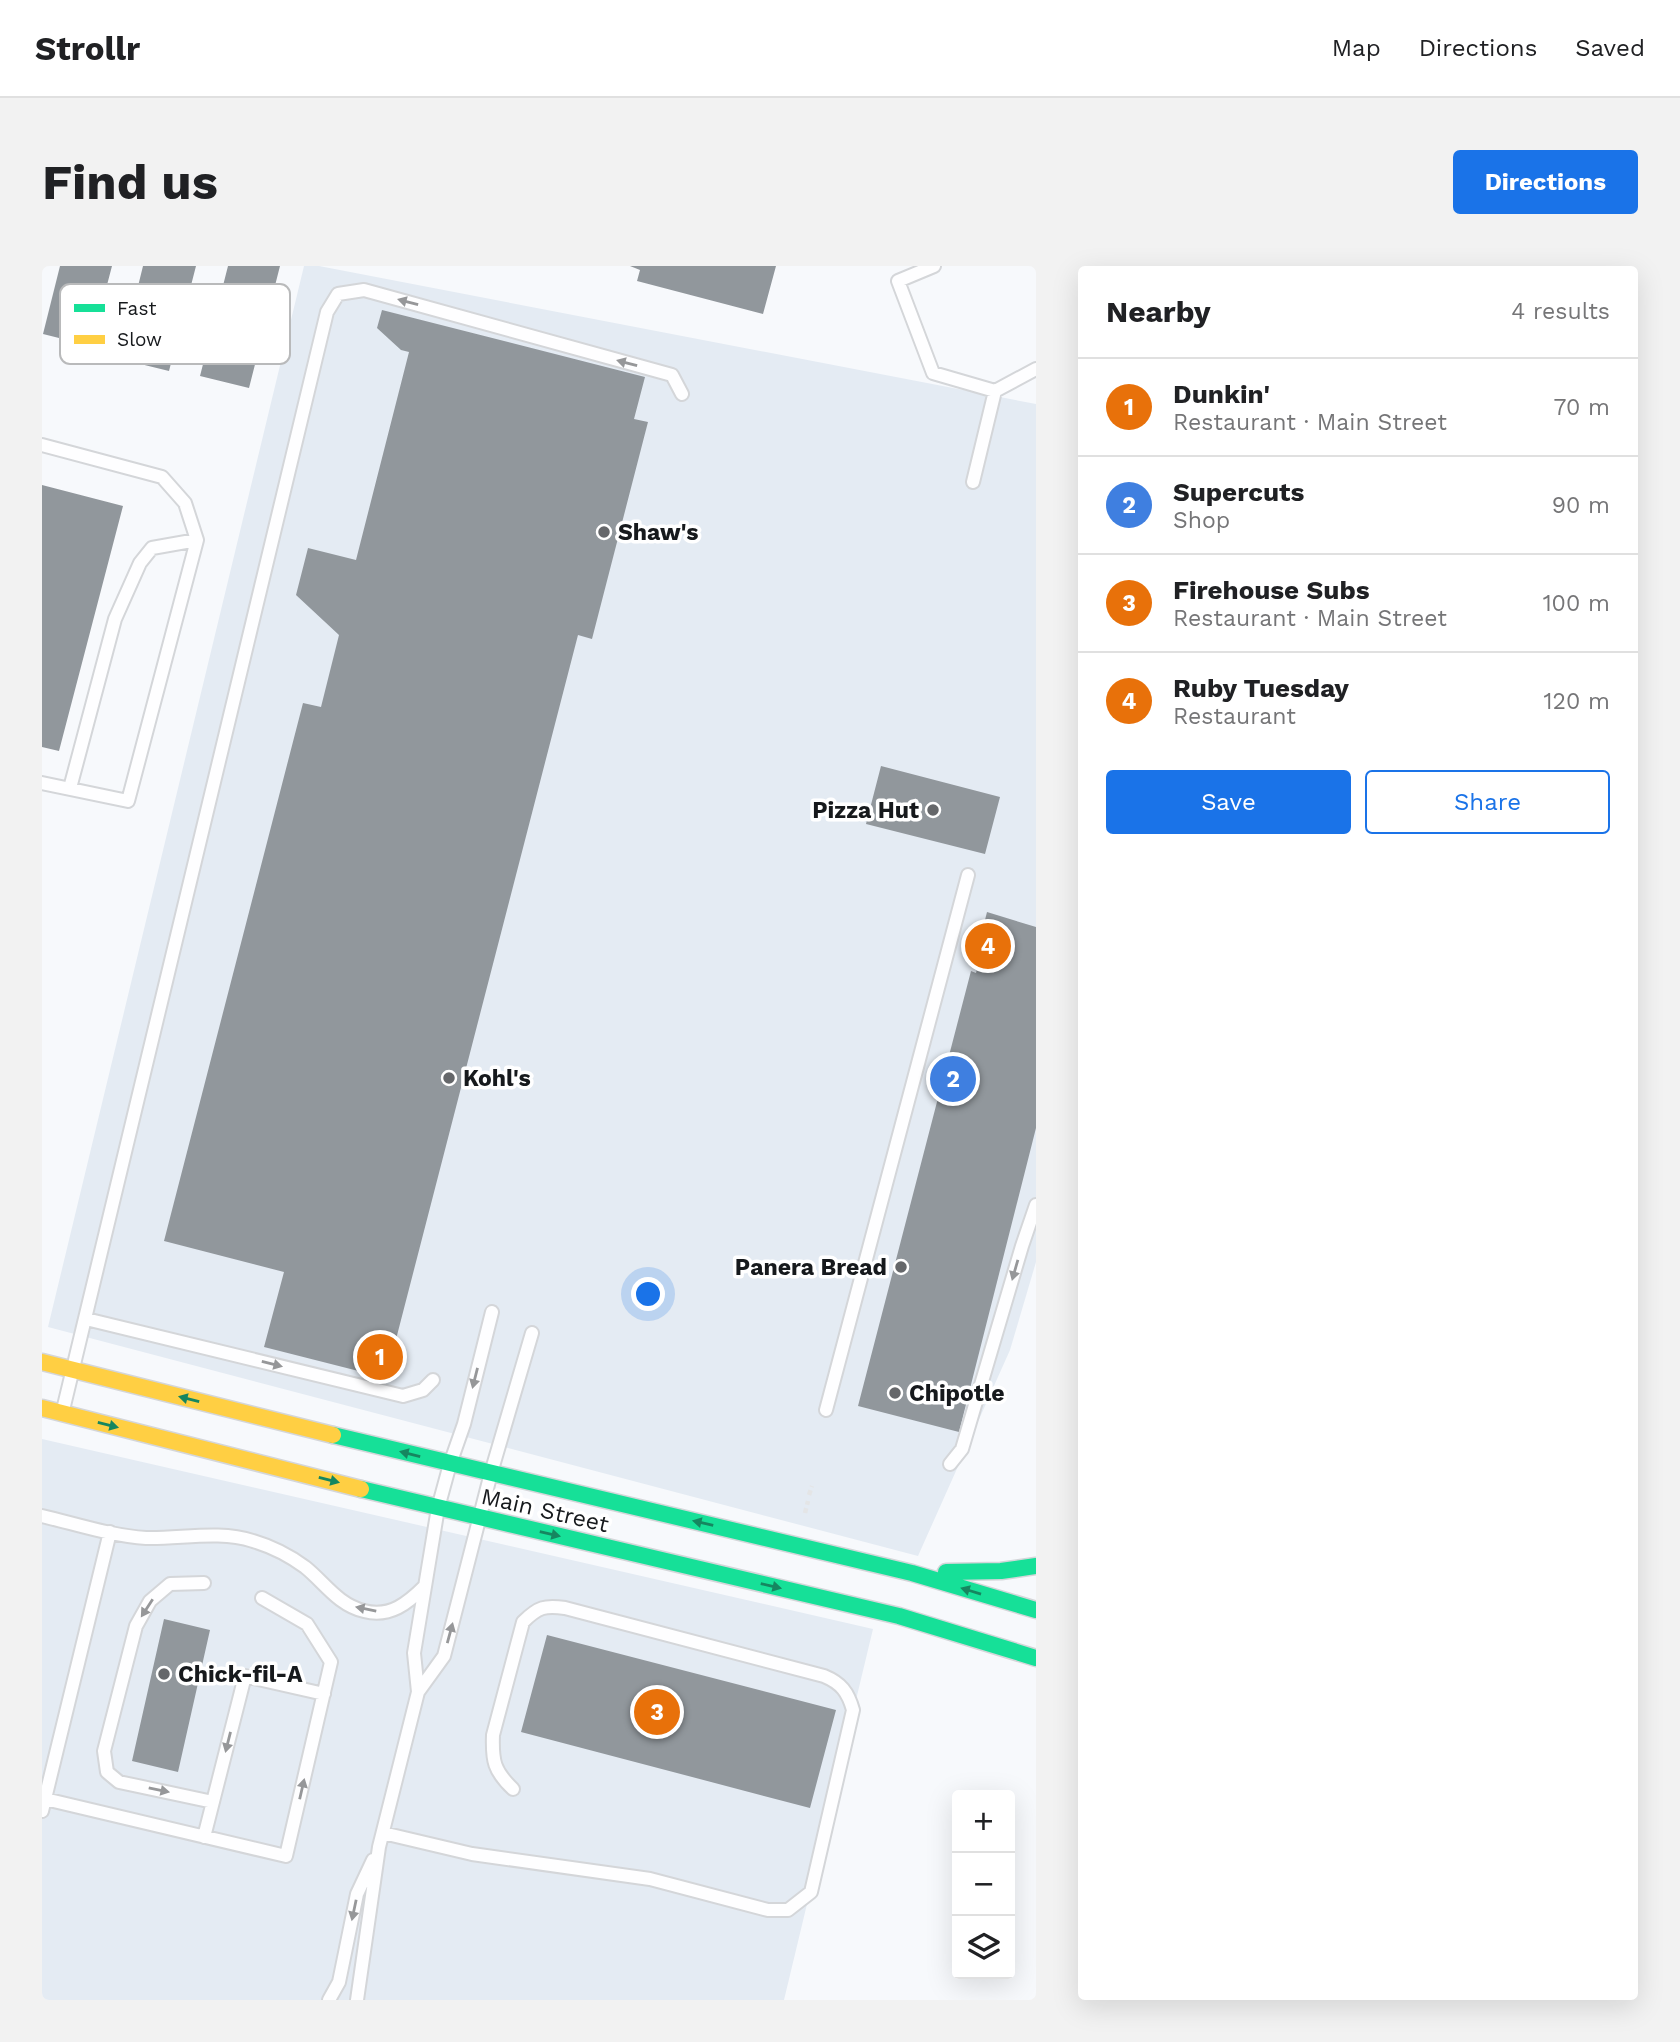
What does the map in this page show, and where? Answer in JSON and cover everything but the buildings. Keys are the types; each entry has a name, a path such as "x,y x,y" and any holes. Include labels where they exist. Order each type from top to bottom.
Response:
{"main road":[{"name":"Main Street","path":"42,1362 450,1464 912,1573 1036,1610"},
{"name":"Main Street","path":"42,1408 438,1508 898,1616 1036,1658"},
{"path":"912,1573 1001,1571 1036,1566"}],"lane":[{"path":"934,266 898,281 933,373 995,391 1036,369"},
{"path":"62,1414 327,312 338,294 364,290 672,375 682,394"},
{"path":"974,482 995,391"},
{"path":"42,445 162,477 185,503 197,540 128,801 42,783"},
{"path":"70,788 115,619 140,563 152,548 197,540"},
{"path":"826,1410 968,875"},
{"path":"950,1464 962,1449 1021,1246 1036,1205"},
{"path":"357,2000 379,1847 418,1692 414,1653 438,1508 464,1424 492,1312"},
{"path":"86,1319 403,1396 423,1391 433,1381"},
{"path":"418,1692 444,1656 491,1473 532,1333"},
{"path":"42,1516 144,1538 229,1536 251,1540 279,1551 305,1567 343,1602 364,1612 383,1612 405,1605 425,1586"},
{"path":"110,1532 43,1805 286,1856 331,1662 307,1624 262,1598"},
{"path":"204,1583 170,1584 150,1601 136,1626 104,1751 107,1772 119,1782 213,1801"},
{"path":"383,1833 472,1854 650,1879 768,1910 788,1910 811,1892 853,1710 849,1695 839,1682 824,1675 547,1605 523,1622 493,1735 492,1752 497,1773 513,1789"},
{"path":"204,1837 245,1675 324,1694"},
{"path":"329,2000 339,1982 357,1894 379,1847"}],"path":[{"path":"809,1495 812,1486"},
{"path":"805,1513 808,1502"}],"shaded area":[{"path":"304,266 319,266 1036,404 1036,1262 1010,1350 918,1556 48,1327 280,364 290,364 290,324"},
{"path":"42,1439 873,1629 784,2000 42,2000"}],"traffic: fast":[{"path":"333,1435 912,1573 1036,1610"},
{"path":"361,1489 899,1616 1036,1658"},
{"path":"946,1572 1001,1571 1036,1566"}],"traffic: slow":[{"path":"42,1362 333,1435"},
{"path":"42,1408 361,1489"}],"place":[{"name":"Shaw's","path":"604,532"},
{"name":"Pizza Hut","path":"933,810"},
{"name":"Ruby Tuesday","path":"988,946"},
{"name":"Kohl's","path":"449,1078"},
{"name":"Supercuts","path":"953,1079"},
{"name":"Panera Bread","path":"901,1267"},
{"name":"Dunkin'","path":"380,1357"},
{"name":"Chipotle","path":"895,1393"},
{"name":"Chick-fil-A","path":"164,1674"},
{"name":"Firehouse Subs","path":"657,1712"}]}
